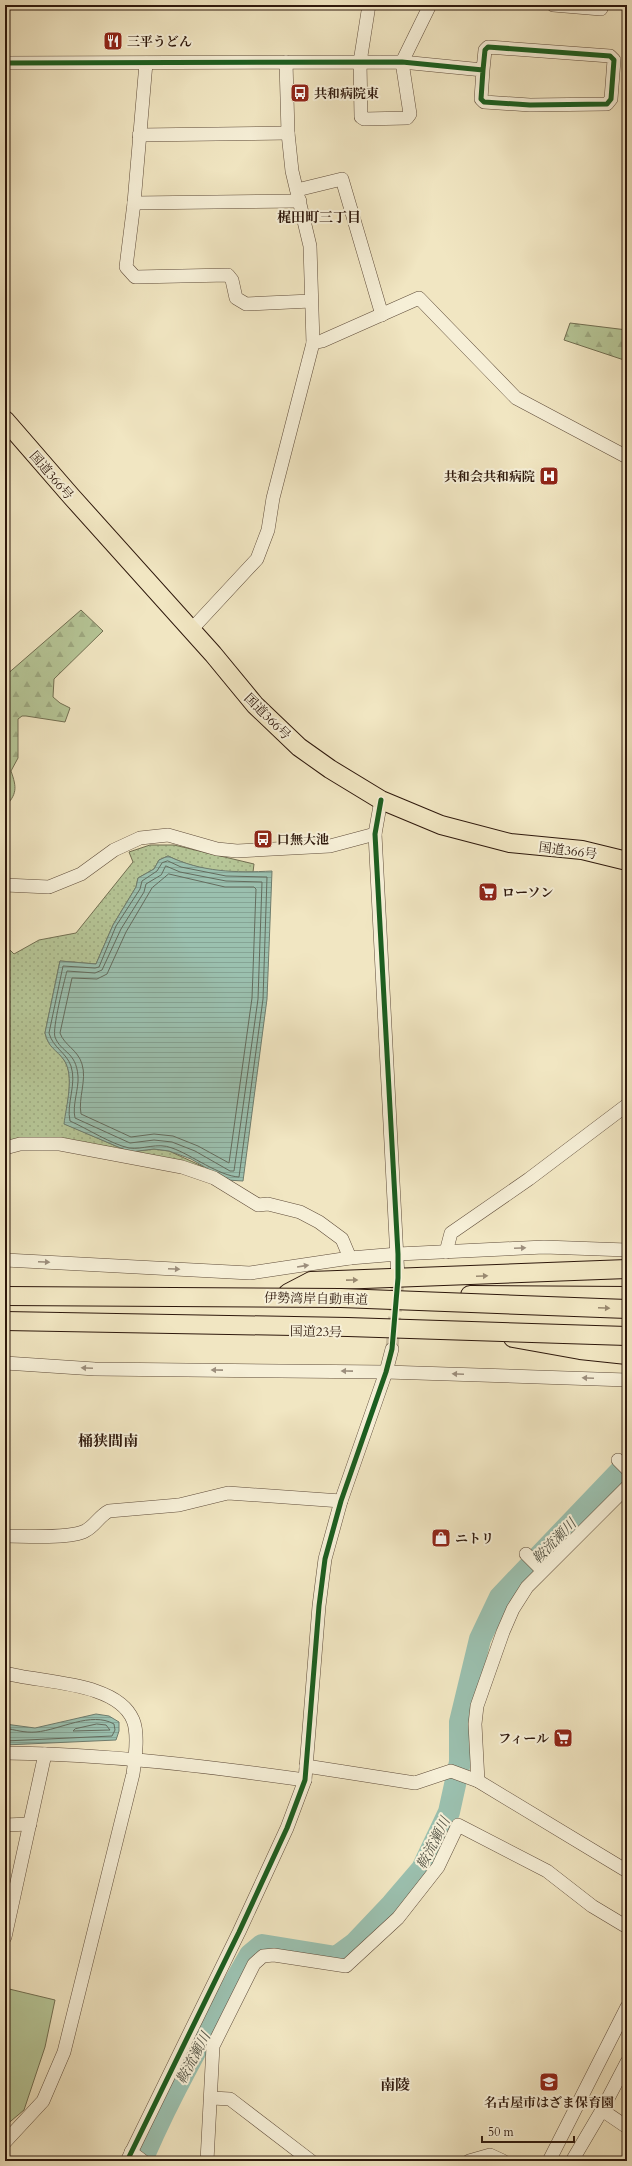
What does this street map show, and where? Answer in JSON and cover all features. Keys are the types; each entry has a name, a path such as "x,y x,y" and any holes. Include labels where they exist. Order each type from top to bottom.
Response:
{"highway":[{"name":"国道366号","path":"5,420 70,496 191,630 255,705 299,747 330,769 381,800 441,825 510,843 582,850 627,861"},
{"path":"288,1293 311,1281 627,1269"},
{"path":"5,1292 627,1296"},
{"name":"伊勢湾岸自動車道","path":"5,1296 341,1298 627,1309"},
{"path":"5,1321 348,1327 627,1337"},
{"name":"国道23号","path":"5,1324 587,1338 627,1337"},
{"path":"498,1335 580,1350 627,1355"}],"street":[{"path":"369,5 360,62 361,117 364,120 407,118 410,114 402,62 430,5"},
{"path":"553,5 601,9 601,5"},
{"path":"488,48 610,56 614,60 611,99 607,104 530,105 484,102 481,99 483,70 485,50 488,48"},
{"path":"146,62 134,203 126,267 135,277 228,275 232,280 236,298 246,304 311,301"},
{"path":"191,630 257,559 268,530 273,498 313,343 310,246 292,171 288,133 286,62"},
{"path":"5,63 402,62 483,70"},
{"path":"139,135 288,133"},
{"path":"134,203 299,196 342,179 382,315"},
{"path":"313,343 322,341 419,298 516,398 627,457"},
{"path":"381,800 375,834 398,1254 398,1278"},
{"path":"5,885 49,887 81,874 114,850 140,838 168,835 217,849 237,851 330,846 375,834"},
{"path":"446,1252 451,1233 529,1179 627,1104"},
{"path":"5,1148 20,1144 60,1144 182,1168 214,1178 258,1205 268,1204 300,1212 319,1222 342,1239 350,1258"},
{"path":"5,1260 250,1273 350,1258 398,1254 544,1247 627,1250"},
{"path":"143,2161 129,2156 239,1932 287,1828 305,1780 319,1606 325,1559 341,1501 386,1372 392,1349"},
{"path":"5,1363 95,1369 386,1372 627,1380"},
{"path":"477,1781 475,1724 478,1706 503,1632 514,1609 527,1587 627,1487"},
{"path":"5,1536 70,1534 83,1532 90,1528 100,1516 109,1511 179,1505 228,1493 341,1501"},
{"path":"526,1554 538,1566"},
{"path":"5,1673 84,1688 108,1696 123,1706 133,1719 136,1731 135,1758 64,2052 43,2101 5,2142"},
{"path":"5,1753 135,1758 193,1764 305,1780"},
{"path":"5,1937 45,1754"},
{"path":"306,1766 415,1783 451,1771 477,1781 627,1871"},
{"path":"5,1825 30,1824"},
{"path":"207,2161 212,2098 213,2046 254,1964 264,1956 274,1955 346,1966 398,1918 438,1867 458,1825 546,1871 592,1906 627,1927"},
{"path":"549,2161 627,2007"},
{"path":"572,2161 602,2110 627,2062"},
{"path":"212,2098 230,2099 296,2156 311,2161"},
{"path":"602,2110 627,2127"},
{"path":"469,2161 490,2155 502,2161"}],"green space":[{"path":"570,323 627,330 627,361 564,340"},
{"path":"81,610 103,631 54,679 53,697 60,703 70,708 65,722 26,716 22,716 18,719 18,758 11,771 15,790 12,798 5,807 5,676"},
{"path":"150,845 174,845 254,864 253,872 210,870 178,861 168,856 159,860 154,869 138,878 136,887 113,925 96,964 60,961 45,1033 51,1045 64,1060 69,1074 69,1091 65,1124 130,1152 154,1149 169,1151 204,1167 168,1160 5,1145 5,955 10,950 14,954 39,940 76,933 133,862 129,852"},
{"path":"5,1988 55,2000 45,2047 24,2110 5,2126"}],"water":[{"path":"168,856 193,865 219,870 245,872 272,871 267,999 243,1181 227,1180 191,1159 169,1151 154,1149 130,1152 64,1124 69,1091 69,1074 64,1060 51,1046 45,1033 60,961 96,964 113,925 136,887 138,878 154,869 159,860"},
{"path":"96,1714 109,1716 119,1722 119,1731 116,1740 5,1745 5,1724 35,1728"}],"waterway":[{"name":"鞍流瀬川","path":"145,2153 182,2077 250,1955 262,1945 336,1957 355,1943 392,1904 422,1869 449,1812 460,1762 460,1722 480,1639 500,1597 627,1464"}],"tunnel":[{"path":"392,1349 398,1278"}],"cycle path":[{"path":"5,63 402,62 483,70 485,50 488,47 610,56 614,60 611,99 607,104 530,105 484,102 481,99 483,70"},
{"path":"127,2161 239,1932 287,1828 305,1780 319,1606 325,1559 341,1501 386,1372 392,1349 398,1278 398,1254 375,834 381,800"}],"place":[{"name":"三平うどん","path":"113,41"},
{"name":"共和病院東","path":"300,93"},
{"name":"共和会共和病院","path":"549,476"},
{"name":"口無大池","path":"263,839"},
{"name":"ローソン","path":"488,892"},
{"name":"ニトリ","path":"441,1538"},
{"name":"フィール","path":"563,1738"},
{"name":"名古屋市はざま保育園","path":"549,2082"}],"district":[{"name":"梶田町三丁目","path":"319,217"},
{"name":"桶狭間南","path":"108,1441"},
{"name":"南陵","path":"395,2085"}]}
